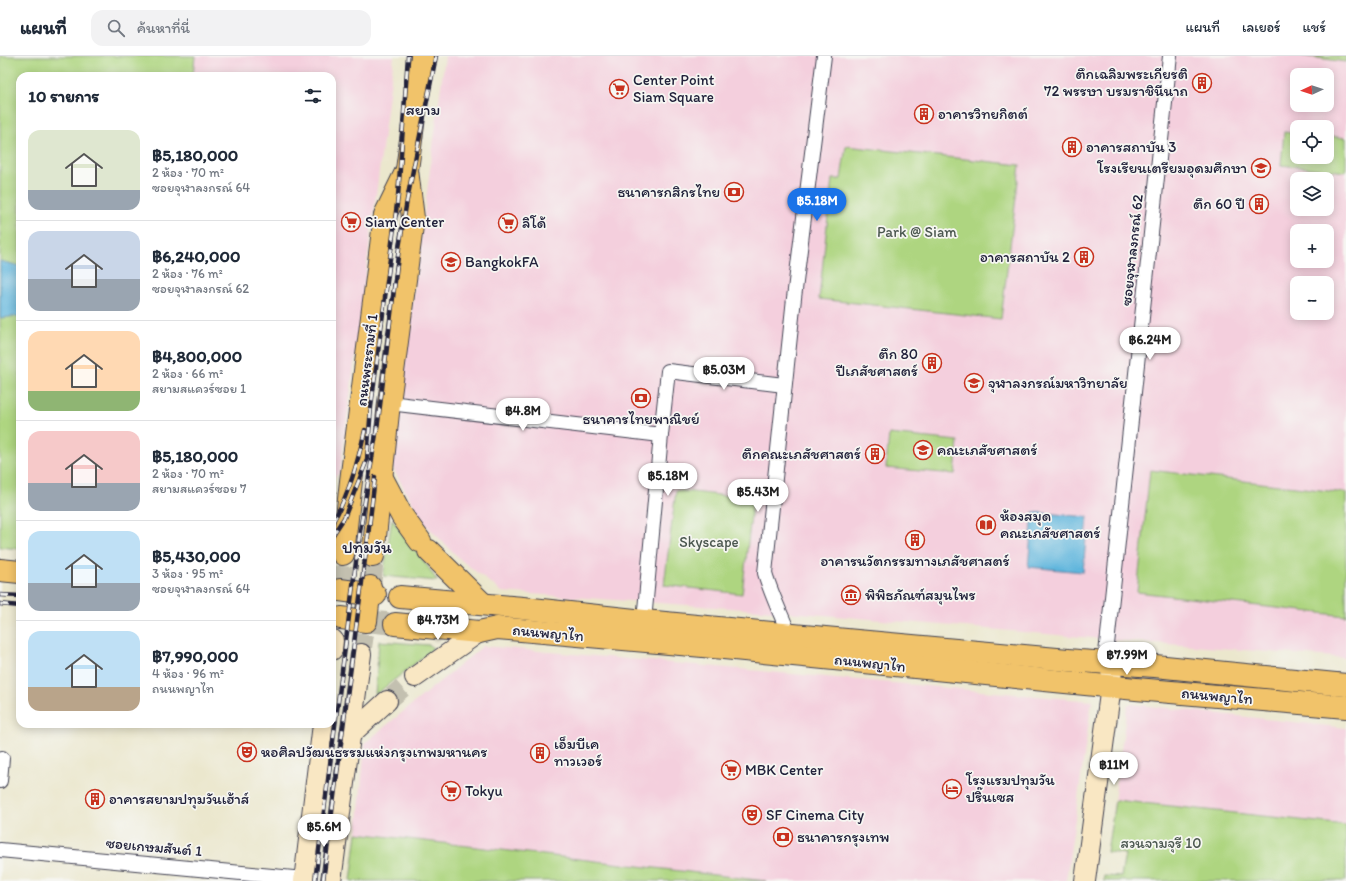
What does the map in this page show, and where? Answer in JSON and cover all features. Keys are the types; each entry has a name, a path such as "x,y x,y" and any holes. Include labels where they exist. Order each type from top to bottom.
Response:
{"main road":[{"name":"ถนนพระรามที่ 1","path":"373,556 389,403 413,218 407,170 422,56"},
{"name":"ถนนพระรามที่ 1","path":"343,554 385,215 407,170"},
{"path":"381,476 402,516 424,546 484,604"},
{"path":"336,503 351,481"},
{"path":"0,570 16,572"},
{"path":"371,592 366,621 339,602 371,592"},
{"name":"ถนนพญาไท","path":"400,597 484,604 644,621 1155,666 1346,685"},
{"path":"429,600 425,615 429,628"},
{"name":"ถนนพญาไท","path":"395,624 479,632 497,628 704,646 1111,686 1346,707"},
{"path":"415,677 479,632"},
{"path":"331,881 361,654"},
{"path":"1085,881 1111,686 1108,663"},
{"path":"350,735 387,701"},
{"path":"304,880 323,728"}],"street":[{"path":"789,634 771,592 765,573 784,385 824,56"},
{"name":"ซอยจุฬาลงกรณ์ 62","path":"1108,663 1170,56"},
{"path":"644,621 668,371 784,385"},
{"path":"389,403 661,435"},
{"path":"0,781 2,758"},
{"name":"ซอยเกษมสันต์ 1","path":"0,850 304,880"}],"shaded area":[{"name":"Siam Center","path":"195,56 394,56 340,473 336,476 336,72 193,72"},
{"path":"445,56 1346,56 1346,658 800,613 502,592 461,560 423,522 391,465"},
{"name":"MBK Center","path":"483,646 1092,701 1066,881 766,881 357,833 365,743"},
{"path":"1130,704 1346,728 1346,881 1103,881 1104,876 1121,877 1125,854 1107,852 1127,707"}],"green space":[{"path":"0,56 195,56 193,72 16,72 16,549 0,547"},
{"path":"1303,56 1346,56 1346,62"},
{"path":"1284,132 1290,133 1290,164 1334,164 1334,137 1346,138 1346,172 1281,165"},
{"name":"Park @ Siam","path":"846,146 1020,165 1001,319 819,299 832,179 841,179"},
{"path":"889,434 958,441 955,474 886,468"},
{"path":"1150,470 1346,493 1346,616 1137,592"},
{"name":"Skyscape","path":"676,490 753,499 742,594 664,585"},
{"path":"392,519 421,557 437,581 383,576"},
{"path":"379,641 429,645 433,648 375,695"},
{"name":"สวนจามจุรี 10","path":"1115,800 1346,825 1346,881 1103,881 1104,876 1121,877 1125,854 1107,852"},
{"path":"357,833 766,881 351,881"}],"water":[{"path":"0,261 16,265 16,316 0,318"},
{"path":"1033,512 1088,517 1083,572 1028,567"}],"tunnel":[{"path":"340,588 343,554"},
{"path":"370,587 373,556"},
{"path":"361,654 366,621"},
{"path":"366,621 395,624"},
{"path":"387,701 415,677"}],"railway":[{"path":"336,530 344,518 367,460 371,407 398,196 408,56"},
{"path":"336,718 360,531 378,422 399,248 407,200 436,56"},
{"path":"336,516 356,466 365,430"},
{"path":"323,881 375,477"},
{"path":"0,595 16,596"},
{"path":"0,604 16,606"},
{"path":"315,881 335,728"}],"place":[{"name":"ตึกเฉลิมพระเกียรติ 72 พรรษา บรมราชินีนาถ","path":"1202,83"},
{"name":"Center Point Siam Square","path":"619,89"},
{"name":"อาคารวิทยกิตต์","path":"924,114"},
{"name":"อาคารสถาบัน 3","path":"1072,147"},
{"name":"โรงเรียนเตรียมอุดมศึกษา","path":"1261,168"},
{"name":"ธนาคารกสิกรไทย","path":"734,192"},
{"name":"ตึก 60 ปี","path":"1259,204"},
{"name":"Siam Center","path":"351,222"},
{"name":"ลิโด้","path":"508,223"},
{"name":"อาคารสถาบัน 2","path":"1084,257"},
{"name":"BangkokFA","path":"451,262"},
{"name":"ตึก 80 ปีเภสัชศาสตร์","path":"932,363"},
{"name":"จุฬาลงกรณ์มหาวิทยาลัย","path":"974,383"},
{"name":"ธนาคารไทยพาณิชย์","path":"641,398"},
{"name":"คณะเภสัชศาสตร์","path":"923,450"},
{"name":"ตึกคณะเภสัชศาสตร์","path":"875,454"},
{"name":"ห้องสมุด คณะเภสัชศาสตร์","path":"986,525"},
{"name":"อาคารนวัตกรรมทางเภสัชศาสตร์","path":"915,540"},
{"name":"พิพิธภัณฑ์สมุนไพร","path":"851,595"},
{"name":"หอศิลปวัฒนธรรมแห่งกรุงเทพมหานคร","path":"247,752"},
{"name":"เอ็มบีเค ทาวเวอร์","path":"540,753"},
{"name":"MBK Center","path":"731,770"},
{"name":"โรงแรมปทุมวัน ปริ๊นเซส","path":"952,789"},
{"name":"Tokyu","path":"451,791"},
{"name":"อาคารสยามปทุมวันเฮ้าส์","path":"95,799"},
{"name":"SF Cinema City","path":"752,815"},
{"name":"ธนาคารกรุงเทพ","path":"783,837"}],"district":[{"name":"สยาม","path":"423,109"},
{"name":"ปทุมวัน","path":"367,547"}]}
